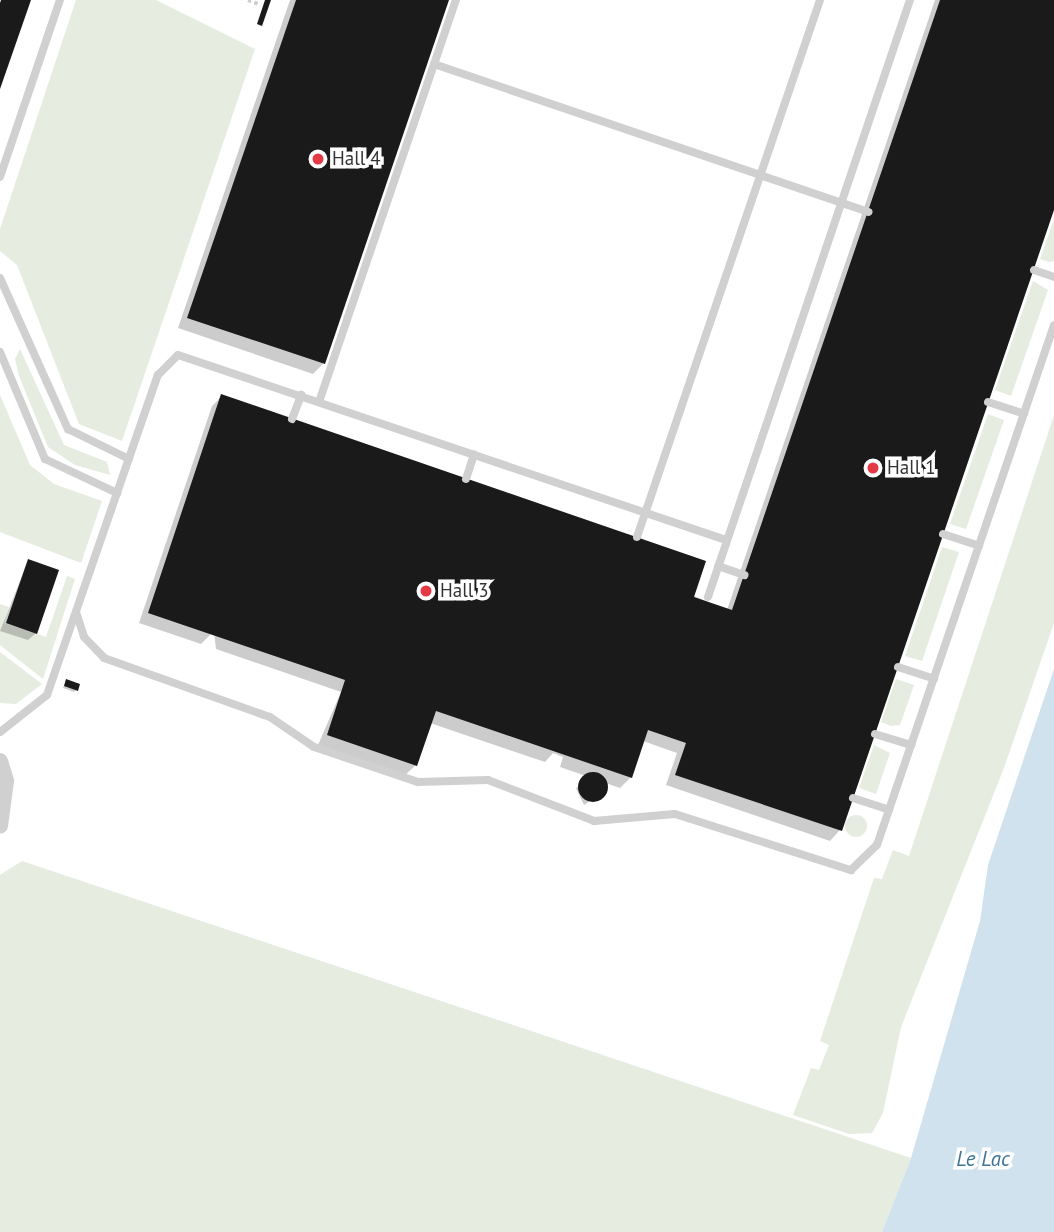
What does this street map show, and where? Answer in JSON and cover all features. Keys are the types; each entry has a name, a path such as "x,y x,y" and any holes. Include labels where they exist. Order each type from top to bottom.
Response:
{"street":[{"path":"0,761 6,781 0,825"}],"lane":[{"path":"0,177 60,0"},
{"path":"319,401 456,0"},
{"path":"637,537 820,0"},
{"path":"708,597 910,0"},
{"path":"434,64 868,212"},
{"path":"1034,270 1054,277"},
{"path":"0,278 68,429 129,459"},
{"path":"76,612 83,637 104,658 270,717 314,747 418,782 488,780 594,821 671,813 843,870 872,855 1054,325"},
{"path":"0,352 45,459 117,493"},
{"path":"0,732 47,695 158,375 178,355 726,540"},
{"path":"292,419 301,396"},
{"path":"988,402 1024,414"},
{"path":"466,479 474,454"},
{"path":"943,534 979,546"},
{"path":"718,566 744,575"},
{"path":"898,667 934,679"},
{"path":"875,734 911,745"},
{"path":"853,798 889,810"}],"path":[{"path":"248,0 261,5"}],"shaded area":[{"path":"76,0 156,0 255,49 122,441 79,424 17,265 0,251 0,229"},
{"path":"1054,219 1054,261 1049,262 1040,259"},
{"path":"1033,281 1048,290 1011,396 995,390"},
{"path":"20,349 64,445 107,462 110,475 75,465 48,447 19,376 15,359"},
{"path":"0,395 30,465 54,484 102,501 81,563 0,532"},
{"path":"988,414 1004,420 966,529 950,524"},
{"path":"1054,415 1054,623 1004,768 901,1027 883,1113 872,1133 849,1134 793,1115 811,1068 819,1070 829,1045 820,1041 874,878 882,879 893,850 909,856"},
{"path":"942,547 959,552 922,661 905,656"},
{"path":"67,576 75,579 43,679 0,645 0,604 9,607 4,623 46,637"},
{"path":"0,652 42,684 16,704 0,703"},
{"path":"896,679 914,685 900,725 891,726 881,722"},
{"path":"874,745 890,753 876,794 859,788"},
{"path":"856,815 864,818 867,826 864,834 856,837 848,834 845,826 848,818"},
{"path":"22,861 911,1158 882,1232 0,1232 0,875"}],"water":[{"name":"Le Lac","path":"1054,669 1054,1232 882,1232 911,1158 980,921 988,865"}],"building":[{"path":"1,0 31,0 0,89 0,3"},
{"path":"265,0 271,0 262,26 257,24"},
{"name":"Hall 4","path":"296,0 449,0 325,364 187,318"},
{"path":"940,0 1054,0 1054,210 842,831 675,775 686,743 648,730 632,778 436,711 417,766 327,735 345,680 148,613 221,394 706,561 694,597 732,610"},
{"path":"28,559 59,570 37,634 6,623"},
{"path":"66,679 80,684 78,691 64,686"},
{"path":"593,772 604,776 608,787 604,798 593,802 582,798 578,787 582,776"}],"place":[{"name":"Hall 4","path":"318,159"},
{"name":"Hall 1","path":"873,468"},
{"name":"Hall 3","path":"426,591"}]}
